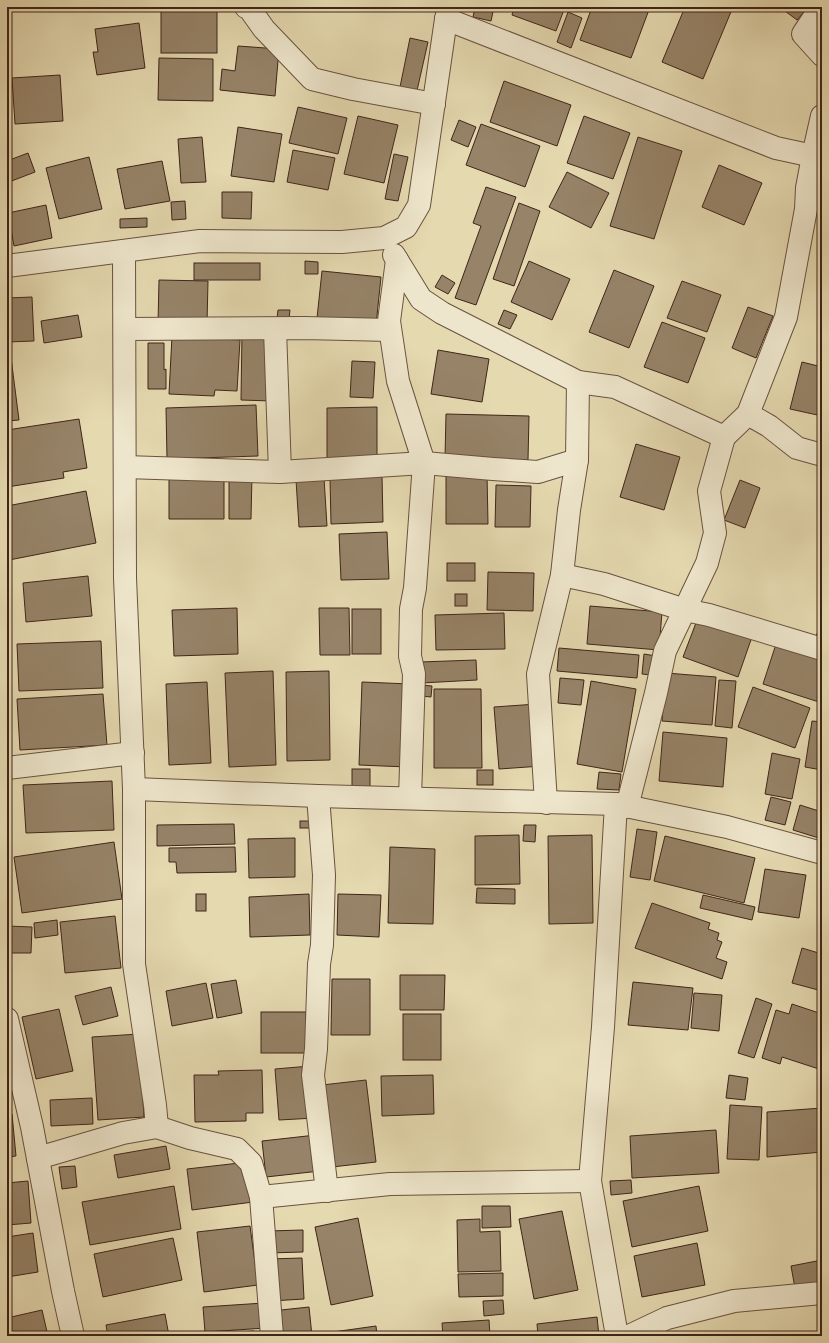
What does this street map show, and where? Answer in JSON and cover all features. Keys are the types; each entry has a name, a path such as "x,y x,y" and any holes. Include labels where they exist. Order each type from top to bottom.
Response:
{"street":[{"path":"246,7 249,8 264,29 312,79 353,89 434,104"},
{"path":"821,7 803,34 822,55"},
{"path":"7,266 200,241 342,242 384,238 406,227 419,206 447,13 776,148 813,156"},
{"path":"617,1336 590,1180 622,806 656,693 665,651 708,563 715,533 709,491 724,437 748,414 786,317 806,209 807,188 822,116"},
{"path":"384,238 421,299 442,313 578,382 615,387 724,437"},
{"path":"124,251 125,578 134,789 134,964 157,1127"},
{"path":"397,260 389,321 390,330 398,381 424,463 416,588 411,609 410,656 414,674 410,798"},
{"path":"125,329 390,330"},
{"path":"275,329 280,472"},
{"path":"546,803 538,674 562,575 569,510 577,460 578,382"},
{"path":"748,414 769,426 797,448 822,455"},
{"path":"125,467 280,472 424,463 538,472 577,460"},
{"path":"562,575 604,584 685,610 709,615 822,649"},
{"path":"7,768 133,753"},
{"path":"134,789 622,806 727,827 822,853"},
{"path":"318,796 324,875 322,945 319,964 316,1049 313,1075 327,1191"},
{"path":"7,1019 32,1127 73,1336"},
{"path":"38,1158 124,1133 157,1127 190,1138 237,1148 251,1163 261,1197 272,1336"},
{"path":"261,1197 390,1184 590,1180"},
{"path":"629,1336 667,1318 734,1301 822,1293"}],"building":[{"path":"161,7 217,7 217,53 161,53"},
{"path":"475,7 494,7 491,21 473,17"},
{"path":"514,7 565,7 556,31 512,15"},
{"path":"592,7 650,7 631,58 580,40"},
{"path":"685,7 733,7 703,79 662,62"},
{"path":"789,7 808,7 797,20 785,11"},
{"path":"568,12 582,18 571,48 557,42"},
{"path":"139,23 145,68 97,75 93,52 98,52 95,29"},
{"path":"410,38 428,42 416,95 399,92"},
{"path":"238,46 279,49 275,96 220,90 222,69 235,71"},
{"path":"159,58 213,59 213,101 158,100"},
{"path":"60,75 63,121 15,124 12,78"},
{"path":"504,81 571,105 557,146 490,122"},
{"path":"298,107 347,118 338,154 289,143"},
{"path":"358,116 398,125 384,183 344,174"},
{"path":"584,116 630,133 613,179 567,163"},
{"path":"459,120 476,127 468,147 451,140"},
{"path":"481,124 540,146 525,187 466,165"},
{"path":"238,127 282,134 274,182 231,176"},
{"path":"202,137 206,182 181,183 178,139"},
{"path":"638,137 682,151 654,239 610,226"},
{"path":"293,150 335,158 328,190 287,182"},
{"path":"28,153 35,172 9,182 7,177 7,161"},
{"path":"394,154 408,157 398,201 385,199"},
{"path":"89,157 102,209 59,219 46,168"},
{"path":"162,161 170,201 125,209 117,169"},
{"path":"719,165 762,183 744,225 702,207"},
{"path":"567,172 609,193 591,228 549,207"},
{"path":"486,187 516,197 476,305 455,298 481,226 473,223"},
{"path":"222,192 252,192 251,219 222,218"},
{"path":"185,201 186,219 172,220 171,202"},
{"path":"519,203 540,211 514,286 493,279"},
{"path":"46,205 52,238 14,246 8,213"},
{"path":"147,218 147,227 120,228 120,219"},
{"path":"305,261 318,262 318,274 305,274"},
{"path":"529,261 570,279 552,320 511,302"},
{"path":"194,263 260,263 260,280 194,280"},
{"path":"614,270 654,286 629,348 589,332"},
{"path":"322,271 381,277 376,325 317,318"},
{"path":"442,275 455,283 448,294 435,287"},
{"path":"159,280 208,281 207,324 158,323"},
{"path":"682,281 721,295 707,332 667,318"},
{"path":"32,297 34,341 7,342 7,298"},
{"path":"748,307 773,316 756,358 732,348"},
{"path":"278,310 290,310 289,319 277,318"},
{"path":"504,310 517,315 510,329 498,324"},
{"path":"78,315 82,337 44,343 41,321"},
{"path":"662,322 705,338 688,383 644,367"},
{"path":"242,332 272,333 271,401 241,400"},
{"path":"172,336 240,340 237,391 215,390 214,396 169,394"},
{"path":"148,343 164,343 166,389 148,389"},
{"path":"7,350 10,350 19,420 7,421"},
{"path":"438,350 489,359 482,402 431,394"},
{"path":"352,361 375,362 373,398 350,397"},
{"path":"802,362 822,367 822,416 790,409"},
{"path":"256,405 258,456 167,459 166,408"},
{"path":"377,407 377,464 327,464 327,408"},
{"path":"446,414 529,416 528,460 445,458"},
{"path":"79,419 87,468 63,472 64,478 7,487 7,430"},
{"path":"636,444 680,457 664,510 620,497"},
{"path":"224,472 224,519 169,519 169,473"},
{"path":"446,474 487,474 488,524 446,524"},
{"path":"229,475 252,475 251,519 229,519"},
{"path":"382,476 383,522 331,524 330,478"},
{"path":"324,478 327,526 299,527 296,480"},
{"path":"740,480 760,488 745,528 724,520"},
{"path":"496,485 531,486 530,527 495,527"},
{"path":"86,491 96,543 9,560 7,549 7,506"},
{"path":"387,532 389,579 341,580 339,534"},
{"path":"447,563 475,563 475,581 447,581"},
{"path":"488,572 534,573 533,611 487,610"},
{"path":"88,576 92,616 26,622 23,583"},
{"path":"455,594 467,594 467,606 455,606"},
{"path":"590,606 662,612 659,650 587,644"},
{"path":"237,608 238,654 174,656 172,610"},
{"path":"319,608 349,608 350,655 320,655"},
{"path":"352,609 381,609 381,654 352,654"},
{"path":"504,613 505,649 436,650 435,615"},
{"path":"699,615 753,634 738,677 683,657"},
{"path":"822,619 822,639 816,637"},
{"path":"101,641 103,688 19,691 17,644"},
{"path":"777,641 822,656 822,703 763,684"},
{"path":"559,648 639,655 637,678 557,671"},
{"path":"644,654 662,657 659,676 642,674"},
{"path":"476,660 477,680 421,683 420,662"},
{"path":"273,671 276,765 229,767 225,673"},
{"path":"329,671 330,760 287,761 286,672"},
{"path":"666,673 716,677 712,725 662,721"},
{"path":"560,678 584,680 581,705 558,703"},
{"path":"719,680 736,681 732,728 715,726"},
{"path":"591,681 636,689 622,772 577,764"},
{"path":"207,682 211,763 169,765 166,684"},
{"path":"362,682 410,684 407,767 359,765"},
{"path":"421,685 432,686 431,697 421,696"},
{"path":"753,687 810,708 795,748 738,727"},
{"path":"434,689 481,689 482,768 434,768"},
{"path":"103,694 107,745 20,750 17,699"},
{"path":"537,704 542,766 499,769 494,707"},
{"path":"812,721 822,722 822,770 805,767"},
{"path":"663,732 727,738 723,787 659,781"},
{"path":"772,753 800,759 792,799 765,794"},
{"path":"352,769 370,769 370,787 352,787"},
{"path":"477,770 493,770 493,785 477,785"},
{"path":"599,772 621,774 619,790 597,789"},
{"path":"112,781 114,830 26,833 23,785"},
{"path":"771,797 791,802 785,825 765,820"},
{"path":"800,805 822,812 822,839 793,830"},
{"path":"300,821 315,821 315,828 300,828"},
{"path":"234,824 235,844 157,846 157,825"},
{"path":"524,825 536,825 535,842 523,841"},
{"path":"637,829 657,832 650,880 630,877"},
{"path":"519,835 520,884 475,885 475,836"},
{"path":"592,835 593,923 549,924 548,836"},
{"path":"665,836 755,858 744,903 654,881"},
{"path":"295,838 295,877 249,878 248,839"},
{"path":"114,842 122,899 22,913 14,857"},
{"path":"235,847 236,872 177,873 176,862 169,862 169,848"},
{"path":"390,847 435,849 433,924 388,923"},
{"path":"765,869 806,875 799,918 758,912"},
{"path":"477,888 515,889 515,904 476,903"},
{"path":"196,894 206,894 206,911 196,911"},
{"path":"309,894 310,935 250,937 249,897"},
{"path":"338,894 381,895 379,937 337,935"},
{"path":"703,895 755,907 752,920 700,908"},
{"path":"652,903 710,923 708,929 719,933 717,940 722,942 716,958 727,962 722,979 635,948"},
{"path":"115,916 121,968 65,973 60,922"},
{"path":"57,920 58,935 35,938 34,923"},
{"path":"7,926 32,927 31,953 7,953"},
{"path":"802,948 822,954 822,991 792,983"},
{"path":"400,975 445,975 444,1010 400,1010"},
{"path":"332,979 370,979 370,1035 331,1035"},
{"path":"236,980 242,1013 217,1018 211,984"},
{"path":"633,982 693,988 688,1030 628,1025"},
{"path":"206,983 213,1018 172,1026 166,991"},
{"path":"111,987 118,1016 83,1025 75,996"},
{"path":"694,993 722,995 719,1031 691,1028"},
{"path":"756,998 772,1004 754,1058 738,1053"},
{"path":"792,1004 822,1014 822,1070 782,1057 780,1064 762,1058 776,1010 789,1014"},
{"path":"59,1009 73,1071 36,1079 22,1017"},
{"path":"261,1012 306,1012 306,1053 261,1053"},
{"path":"403,1014 441,1014 441,1060 403,1060"},
{"path":"139,1034 144,1117 98,1120 92,1037"},
{"path":"310,1066 315,1118 279,1120 275,1069"},
{"path":"262,1070 263,1113 246,1113 246,1121 195,1122 194,1075 219,1075 218,1071"},
{"path":"433,1075 434,1114 382,1116 381,1076"},
{"path":"729,1075 748,1078 745,1100 726,1098"},
{"path":"366,1080 376,1162 332,1167 322,1085"},
{"path":"92,1098 93,1124 51,1126 50,1100"},
{"path":"730,1105 762,1107 759,1160 727,1159"},
{"path":"822,1108 822,1152 767,1157 767,1112"},
{"path":"7,1114 12,1114 16,1156 7,1157"},
{"path":"716,1130 719,1173 632,1178 630,1136"},
{"path":"316,1135 320,1171 266,1177 262,1141"},
{"path":"166,1146 170,1169 118,1178 114,1155"},
{"path":"248,1162 253,1202 192,1210 187,1169"},
{"path":"75,1166 77,1187 62,1189 59,1167"},
{"path":"631,1180 632,1193 611,1195 610,1181"},
{"path":"28,1181 31,1223 7,1225 7,1183"},
{"path":"174,1186 181,1229 90,1245 82,1202"},
{"path":"699,1186 708,1231 632,1247 623,1201"},
{"path":"482,1206 510,1206 511,1227 482,1228"},
{"path":"562,1211 578,1290 534,1299 519,1219"},
{"path":"358,1218 373,1296 331,1305 315,1227"},
{"path":"480,1219 480,1232 500,1231 501,1271 458,1272 457,1220"},
{"path":"250,1226 258,1285 204,1292 197,1232"},
{"path":"303,1230 303,1252 268,1253 268,1231"},
{"path":"33,1233 38,1272 7,1277 7,1237"},
{"path":"173,1238 182,1280 103,1297 94,1254"},
{"path":"697,1243 705,1285 642,1297 634,1256"},
{"path":"302,1258 304,1299 271,1301 269,1259"},
{"path":"822,1260 822,1284 795,1288 791,1266"},
{"path":"503,1273 503,1296 459,1297 458,1274"},
{"path":"503,1300 504,1314 484,1316 483,1301"},
{"path":"264,1303 266,1328 205,1332 203,1307"},
{"path":"309,1307 312,1336 275,1336 272,1311"},
{"path":"42,1310 48,1336 7,1336 7,1318"},
{"path":"165,1314 169,1336 108,1336 106,1325"},
{"path":"597,1317 599,1336 538,1336 537,1324"},
{"path":"489,1320 490,1336 443,1336 442,1323"},
{"path":"376,1326 377,1336 333,1336 333,1332"},
{"path":"254,1331 254,1336 211,1336 211,1334"},
{"path":"822,1333 822,1336 799,1336"}]}
